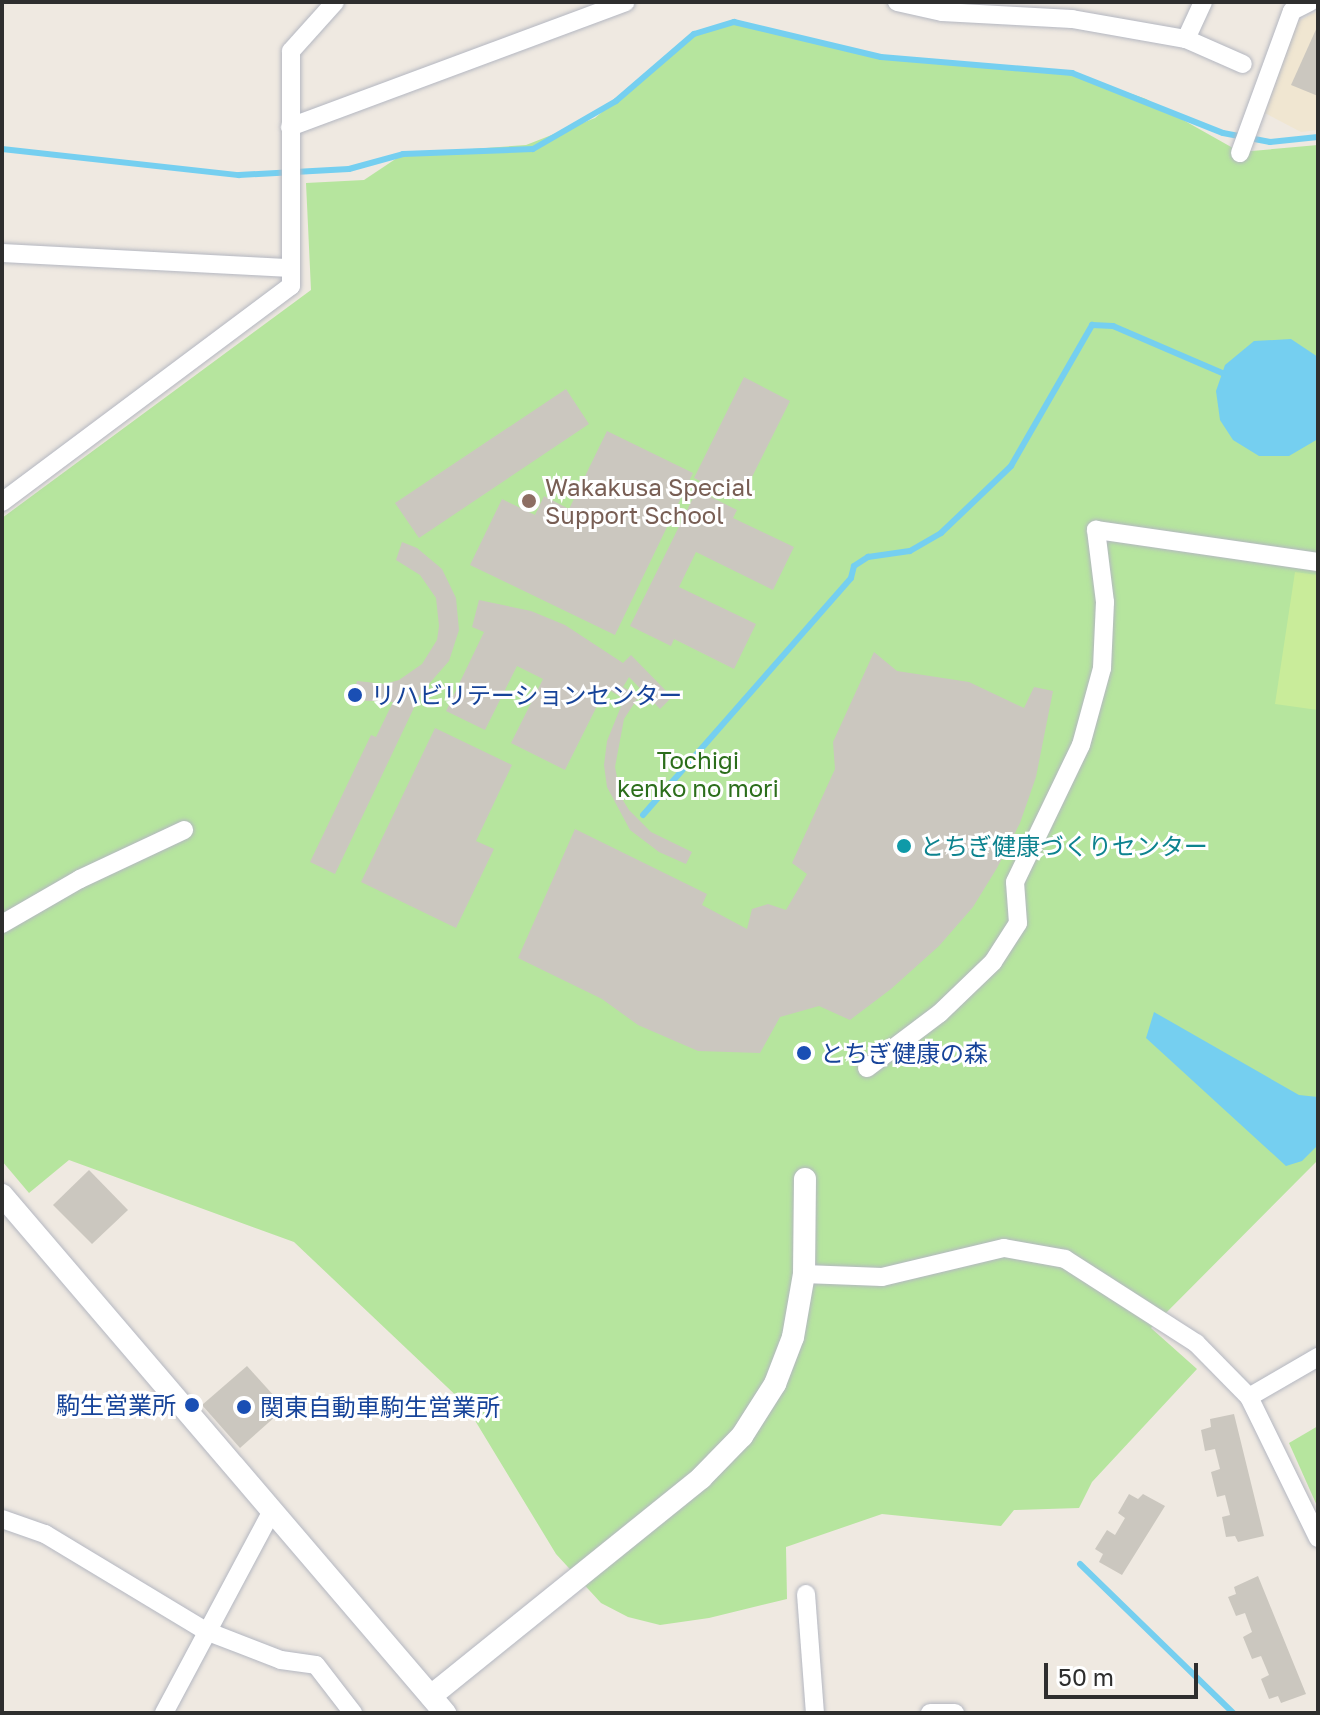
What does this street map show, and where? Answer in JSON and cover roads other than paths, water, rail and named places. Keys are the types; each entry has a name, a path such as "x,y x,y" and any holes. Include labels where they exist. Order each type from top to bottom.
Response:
{"street":[{"path":"2,502 291,286 291,51 335,2"},
{"path":"290,127 626,2"},
{"path":"897,2 942,12 1072,19 1186,39 1243,64"},
{"path":"1186,39 1203,2"},
{"path":"1240,153 1292,11 1310,2"},
{"path":"2,253 291,268"},
{"path":"867,1068 940,1013 993,962 1018,923 1015,882 1081,745 1102,668 1105,602 1096,530 1318,562"},
{"path":"2,924 80,879 184,830"},
{"path":"2,1195 438,1704 701,1478 742,1436 766,1402 786,1360 804,1274 805,1179"},
{"path":"804,1274 882,1277 1004,1248 1065,1259 1196,1343 1249,1397 1318,1538"},
{"path":"1249,1397 1318,1357"},
{"path":"164,1713 272,1511"},
{"path":"2,1519 45,1534 206,1631 281,1660 316,1665 353,1713"},
{"path":"806,1594 815,1713"},
{"path":"930,1713 955,1713"}],"water":[{"path":"1291,339 1318,357 1318,439 1289,456 1259,456 1233,440 1220,420 1216,391 1225,365 1254,341"},
{"path":"1154,1012 1299,1095 1318,1097 1318,1145 1302,1161 1286,1166 1146,1038"}],"waterway":[{"path":"2,149 239,175 349,169 403,154 533,149 616,101 694,34 734,22 881,57 1072,73 1223,133 1270,142 1318,137"},
{"path":"643,815 851,578 854,566 868,557 910,551 941,533 1011,466 1092,325 1113,326 1222,373"},
{"path":"1080,1564 1233,1713"}],"place":[{"name":"Wakakusa Special Support School","path":"529,501"},
{"name":"リハビリテーションセンター","path":"355,695"},
{"name":"とちぎ健康づくりセンター","path":"904,846"},
{"name":"とちぎ健康の森","path":"804,1053"},
{"name":"駒生営業所","path":"192,1405"},
{"name":"関東自動車駒生営業所","path":"244,1407"}],"park label":[{"name":"Tochigi kenko no mori","path":"698,774"}]}
